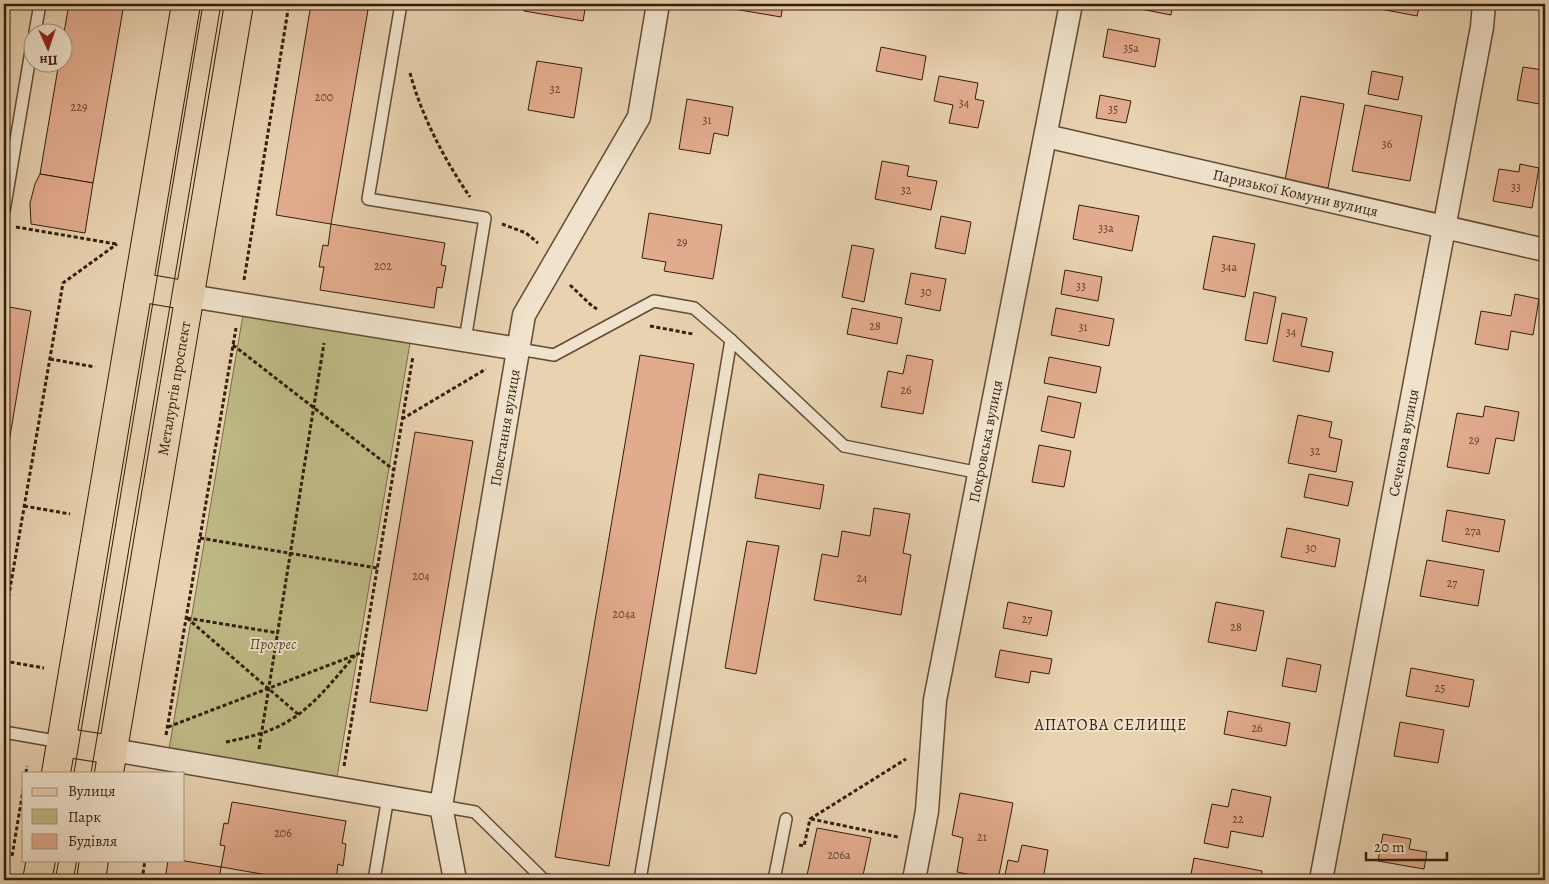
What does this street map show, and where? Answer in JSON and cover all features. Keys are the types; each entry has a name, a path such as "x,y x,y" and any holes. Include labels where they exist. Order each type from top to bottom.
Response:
{"main road":[{"path":"56,772 186,4"},
{"name":"Металургів проспект","path":"111,762 240,4"},
{"path":"138,287 190,296"},
{"path":"61,742 111,762"},
{"path":"37,880 41,862"},
{"path":"91,880 94,862"}],"street":[{"name":"Повстання вулиця","path":"455,880 441,806 524,315 639,116 658,4"},
{"name":"Покровська вулиця","path":"914,880 927,811 935,700 1072,4"},
{"name":"Сєченова вулиця","path":"1321,880 1446,228 1482,27 1484,4"},
{"name":"Паризької Комуни вулиця","path":"1046,136 1545,250"},
{"path":"190,296 519,349"},
{"path":"111,762 162,759 441,806"}],"lane":[{"path":"37,22 40,4"},
{"path":"401,4 368,199 485,218 465,340"},
{"path":"4,211 27,72"},
{"path":"519,349 554,355 654,301 694,308 731,340 844,446 980,473"},
{"path":"640,880 731,340"},
{"path":"4,732 61,742"},
{"path":"374,880 388,797"},
{"path":"441,806 475,812 544,880 547,880"},
{"path":"774,880 786,819"}],"path":[{"path":"162,759 289,4"},
{"path":"408,66 429,127 456,175 485,218 526,232 555,259 570,286 592,306 618,321 731,340"},
{"path":"4,623 63,283 116,244 13,226"},
{"path":"255,774 328,318"},
{"path":"340,789 417,333"},
{"path":"233,344 394,470"},
{"path":"402,419 519,349"},
{"path":"50,359 95,367"},
{"path":"24,506 70,514"},
{"path":"200,538 377,568"},
{"path":"186,618 278,633"},
{"path":"186,618 299,715"},
{"path":"168,727 363,651"},
{"path":"226,742 262,733 299,715 319,696 356,654"},
{"path":"4,661 44,668"},
{"path":"804,846 810,819 932,743"},
{"path":"11,861 22,797"},
{"path":"810,819 922,842"},
{"path":"142,880 145,862"}],"green space":[{"name":"Прогрес","path":"244,309 411,337 336,783 168,755"}],"building":[{"path":"69,4 124,4 93,183 40,174 57,72 72,72 72,22 66,22"},
{"path":"311,4 369,4 331,224 276,215"},
{"path":"526,4 586,4 583,21 524,11"},
{"path":"729,4 783,4 781,17 728,8"},
{"path":"1121,4 1173,4 1171,15"},
{"path":"1354,4 1420,4 1417,16"},
{"path":"1108,29 1160,39 1155,67 1103,57"},
{"path":"881,47 926,56 922,80 876,71"},
{"path":"1545,56 1545,105 1517,100 1523,67 1543,70"},
{"path":"537,61 582,68 574,118 528,110"},
{"path":"1372,71 1403,77 1398,100 1368,94"},
{"path":"939,76 978,83 975,99 984,101 978,128 949,123 953,105 934,101"},
{"path":"1100,95 1131,101 1126,123 1096,118"},
{"path":"1301,96 1344,104 1328,188 1285,180"},
{"path":"687,99 733,107 728,136 714,133 710,154 679,149"},
{"path":"1365,105 1422,116 1410,181 1352,171"},
{"path":"882,161 909,166 907,176 937,181 931,210 875,199"},
{"path":"1520,164 1539,168 1532,208 1493,201 1499,169 1519,172"},
{"path":"40,174 93,183 85,233 31,224 30,203"},
{"path":"1079,205 1139,216 1132,251 1073,239"},
{"path":"649,213 722,225 713,279 664,271 666,262 642,258"},
{"path":"941,216 971,222 965,254 935,248"},
{"path":"331,224 445,243 441,265 446,266 442,288 437,287 434,308 320,290 324,267 319,267 323,245 328,246"},
{"path":"1213,236 1255,244 1245,297 1203,289"},
{"path":"852,245 874,249 864,302 842,297"},
{"path":"1065,270 1102,277 1098,301 1061,294"},
{"path":"911,273 946,279 940,311 905,304"},
{"path":"1254,292 1276,297 1267,344 1245,340"},
{"path":"1515,294 1539,299 1533,335 1511,331 1508,350 1475,344 1481,311 1511,316"},
{"path":"4,306 31,311 4,472"},
{"path":"852,308 902,318 897,344 847,334"},
{"path":"1056,308 1114,319 1109,346 1051,335"},
{"path":"1282,313 1307,318 1301,346 1333,352 1329,372 1273,361"},
{"path":"640,355 694,364 609,866 555,857"},
{"path":"907,355 933,360 923,414 881,407 888,371 903,374"},
{"path":"1049,357 1101,367 1096,393 1044,383"},
{"path":"1048,396 1081,403 1074,438 1041,431"},
{"path":"1485,406 1519,412 1514,441 1496,438 1489,474 1447,467 1457,413 1483,417"},
{"path":"1298,415 1332,422 1329,437 1342,440 1336,472 1288,463"},
{"path":"415,432 473,441 427,711 370,702"},
{"path":"1039,445 1071,451 1064,487 1032,482"},
{"path":"759,474 824,485 820,509 755,498"},
{"path":"1309,474 1353,482 1348,506 1304,497"},
{"path":"874,508 910,514 903,553 911,555 901,615 814,600 822,554 838,557 842,531 870,536"},
{"path":"1447,510 1505,520 1499,552 1442,541"},
{"path":"1287,528 1340,539 1335,567 1281,557"},
{"path":"747,541 779,546 756,674 725,668"},
{"path":"1427,560 1484,570 1478,606 1420,596"},
{"path":"1008,602 1052,611 1047,636 1003,628"},
{"path":"1216,602 1264,611 1256,651 1208,642"},
{"path":"1000,650 1052,659 1049,674 1031,671 1029,683 995,677"},
{"path":"1287,658 1321,665 1316,692 1282,686"},
{"path":"1411,668 1474,680 1469,707 1406,696"},
{"path":"1228,711 1290,723 1286,746 1224,734"},
{"path":"1400,722 1444,730 1438,763 1394,756"},
{"path":"1232,789 1271,797 1263,837 1231,831 1228,848 1204,843 1212,804 1228,807"},
{"path":"960,793 1013,803 998,880 957,872 963,838 952,835"},
{"path":"232,802 346,821 342,843 346,844 343,866 338,864 336,880 297,880 221,867 225,846 220,845 224,823 228,824"},
{"path":"817,828 871,838 862,880 806,880"},
{"path":"1383,834 1411,839 1409,849 1427,852 1424,869 1378,861"},
{"path":"1022,845 1048,850 1043,880 1004,880 1008,860 1018,862"},
{"path":"1194,858 1262,871 1261,880 1190,880"},
{"path":"185,861 221,867 219,880 165,880 168,862"}],"tram line":[{"path":"74,772 203,4"},
{"path":"91,772 221,4"},
{"path":"55,880 59,862"},
{"path":"73,880 77,862"}],"district":[{"name":"АПАТОВА СЕЛИЩЕ","path":"1111,725"}]}
